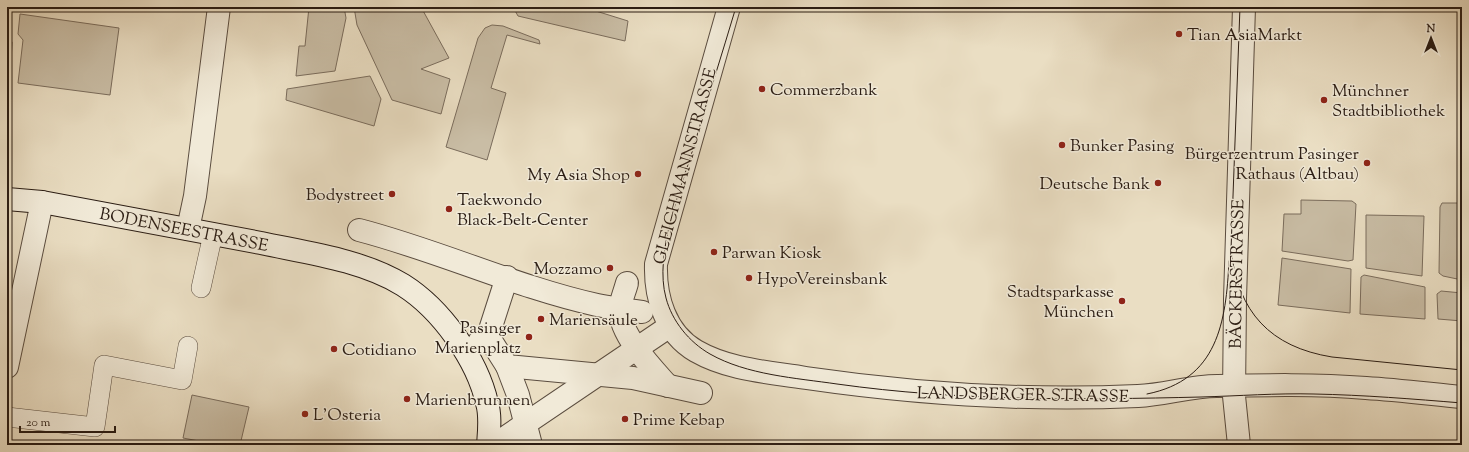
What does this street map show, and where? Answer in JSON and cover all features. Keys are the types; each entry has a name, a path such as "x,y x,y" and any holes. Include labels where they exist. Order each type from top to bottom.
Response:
{"street":[{"path":"188,228 195,196 219,7"},
{"name":"GLEICHMANNSTRASSE","path":"670,326 662,309 657,290 656,272 658,256 729,7"},
{"name":"BÄCKERSTRASSE","path":"1239,445 1234,386 1237,188 1242,111 1244,7"},
{"name":"BODENSEESTRASSE","path":"7,199 42,202 188,228 303,252 361,266 403,285 433,311 452,332 478,374 488,404 488,445"},
{"path":"7,367 42,202"},
{"path":"359,230 410,244 507,277 597,305 642,312"},
{"path":"507,277 484,339 507,366 518,395 531,445"},
{"path":"627,283 620,309 624,327 636,348 668,386"},
{"path":"494,445 670,326"},
{"name":"LANDSBERGER STRASSE","path":"670,326 679,337 695,350 726,363 763,372 907,391 1006,397 1098,397 1144,396 1206,387 1360,387 1462,397"},
{"path":"507,366 633,378 701,393"}],"lane":[{"path":"201,288 213,234"},
{"path":"7,417 95,427 104,365 182,380 188,346"}],"shaded area":[{"path":"309,7 344,7 346,18 335,71 296,76 299,46 305,46"},
{"path":"354,7 421,7 449,58 421,69 450,79 441,114 392,100 357,25"},
{"path":"513,7 583,7 628,21 625,41 518,16"},
{"path":"20,14 119,28 110,95 18,83 23,40 18,34"},
{"path":"492,25 503,26 539,40 540,44 507,35 491,88 506,93 487,160 446,147 478,38 485,28"},
{"path":"7,36 12,42 10,83 7,82"},
{"path":"370,76 381,99 374,126 286,100 287,89"},
{"path":"1301,200 1352,201 1356,204 1353,260 1348,261 1282,251 1284,214 1301,214"},
{"path":"1442,203 1462,203 1462,280 1443,276 1439,273 1440,207"},
{"path":"1366,215 1424,216 1422,276 1366,268"},
{"path":"1282,258 1351,269 1350,313 1278,305"},
{"path":"1364,275 1425,287 1425,319 1360,314 1361,277"},
{"path":"1441,291 1462,293 1462,321 1438,319 1437,294"},
{"path":"192,395 249,407 240,445 220,445 183,438"}],"tram line":[{"path":"736,7 670,223 663,262 663,281 666,298 672,315 688,337 710,354 740,367 772,375 882,390 928,394 1064,399 1314,394 1370,396 1462,403"},
{"path":"1240,7 1231,250 1235,272 1241,291 1250,308 1261,323 1275,335 1291,345 1310,352 1332,357 1462,370"},
{"path":"1147,394 1171,387 1189,376 1203,362 1214,345 1225,306 1229,261"}],"place":[{"name":"Tian AsiaMarkt","path":"1179,34"},
{"name":"Commerzbank","path":"762,89"},
{"name":"Münchner Stadtbibliothek","path":"1324,100"},
{"name":"Bunker Pasing","path":"1062,145"},
{"name":"Bürgerzentrum Pasinger Rathaus (Altbau)","path":"1367,163"},
{"name":"My Asia Shop","path":"638,174"},
{"name":"Deutsche Bank","path":"1158,183"},
{"name":"Bodystreet","path":"392,194"},
{"name":"Taekwondo Black-Belt-Center","path":"449,209"},
{"name":"Parwan Kiosk","path":"714,252"},
{"name":"Mozzamo","path":"610,268"},
{"name":"HypoVereinsbank","path":"749,278"},
{"name":"Stadtsparkasse München","path":"1122,301"},
{"name":"Mariensäule","path":"541,319"},
{"name":"Pasinger Marienplatz","path":"529,337"},
{"name":"Cotidiano","path":"334,349"},
{"name":"Marienbrunnen","path":"407,399"},
{"name":"L'Osteria","path":"305,414"},
{"name":"Prime Kebap","path":"625,419"}]}
